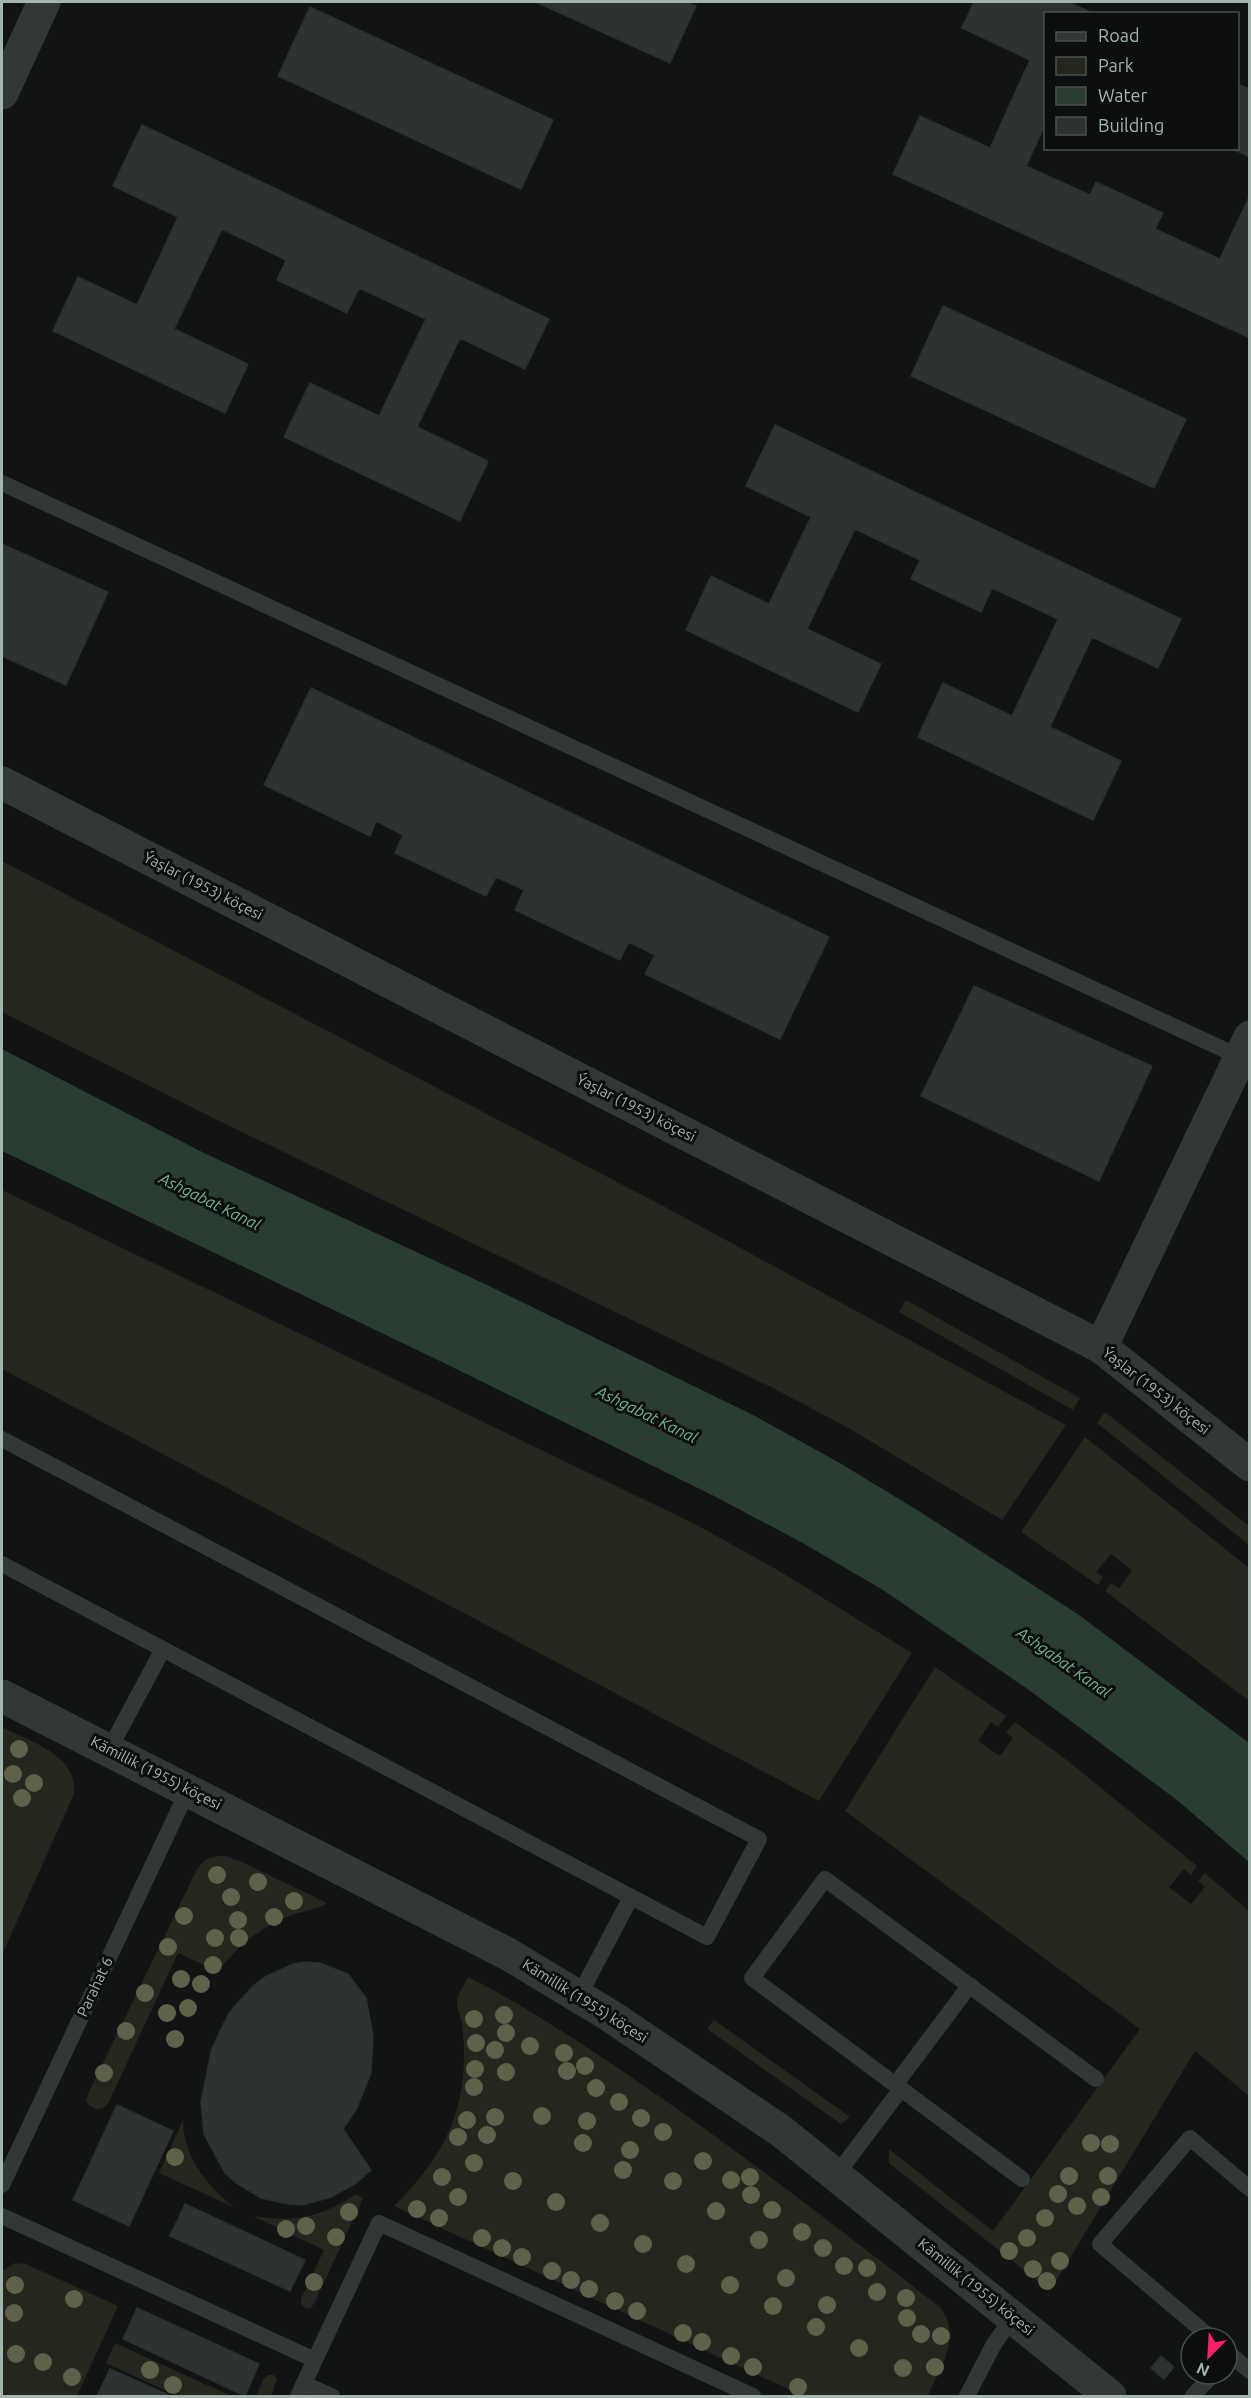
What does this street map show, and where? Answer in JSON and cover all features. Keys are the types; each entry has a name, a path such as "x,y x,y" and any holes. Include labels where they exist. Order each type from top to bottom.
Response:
{"street":[{"path":"2,93 44,2"},
{"name":"Ýaşlar (1953) köçesi","path":"2,783 1101,1347 1250,1465"},
{"path":"1101,1347 1245,1047"},
{"name":"Kämillik (1955) köçesi","path":"2,1696 508,1954 579,1996 782,2131 1110,2397"}],"lane":[{"path":"2,483 1245,1047"},
{"path":"2,1439 759,1839 707,1937 2,1564"},
{"path":"109,1750 163,1649"},
{"name":"Parahat 6","path":"2,2185 188,1790"},
{"path":"1022,2179 752,1978 825,1879 1096,2079"},
{"path":"579,1996 631,1897"},
{"path":"837,2174 969,1985"},
{"path":"1197,2326 1100,2244 1190,2138 1250,2189"},
{"path":"2,2216 315,2360"},
{"path":"332,2397 301,2390 379,2223 753,2397"},
{"path":"967,2397 994,2344 1013,2317"}],"green space":[{"path":"2,861 665,1207 1066,1425 1002,1520 850,1429 773,1388 217,1120 2,1012"},
{"path":"2,1190 697,1525 781,1572 912,1653 819,1801 2,1369"},
{"path":"906,1300 1080,1398 1073,1410 899,1312"},
{"path":"1105,1412 1249,1526 1249,1545 1097,1423"},
{"path":"1085,1437 1249,1568 1249,1701 1105,1591 1111,1583 1119,1588 1132,1570 1111,1554 1096,1572 1103,1577 1098,1585 1021,1532"},
{"path":"935,1667 1006,1716 998,1727 991,1722 978,1741 1000,1756 1013,1738 1006,1733 1015,1722 1068,1761 1197,1866 1191,1875 1184,1869 1169,1887 1191,1904 1205,1887 1198,1881 1205,1873 1249,1911 1249,2096 1195,2051 1050,2291 889,2163 889,2149 993,2231 1140,2029 845,1811"},
{"path":"2,1727 38,1744 60,1759 73,1780 74,1794 2,1955"},
{"path":"226,1856 240,1861 327,1903 281,1920 260,1931 242,1945 218,1972 178,1953 108,2104 99,2109 93,2108 86,2101 88,2094 197,1869 205,1860"},
{"path":"468,1977 551,2024 671,2105 788,2190 941,2308 950,2330 949,2341 943,2363 928,2396 803,2396 394,2206 424,2173 446,2137 454,2118 460,2097 464,2052 457,1999"},
{"path":"714,2020 850,2117 841,2124 707,2029"},
{"path":"183,2120 184,2134 192,2159 215,2191 235,2208 159,2173"},
{"path":"356,2194 363,2198 314,2304 310,2308 305,2308 301,2304 301,2299 324,2250 253,2216 295,2218 307,2216 331,2208"},
{"path":"15,2263 26,2264 118,2306 77,2396 2,2396 2,2271"},
{"path":"115,2343 231,2396 177,2396 106,2363"},
{"path":"274,2375 277,2379 271,2396 256,2396 264,2378"}],"water":[{"name":"Ashgabat Kanal","path":"2,1049 204,1153 487,1285 755,1416 838,1462 922,1513 1079,1615 1249,1743 1249,1862 1177,1800 1029,1690 883,1590 801,1542 714,1496 442,1362 2,1151"}],"building":[{"path":"536,2 685,2 696,6 670,63"},
{"path":"974,2 1068,2 1090,12 1044,12 1044,127 1026,166 1090,195 1096,182 1163,213 1155,229 1220,259 1250,195 1250,338 893,174 920,116 990,148 1030,60 962,28"},
{"path":"310,7 553,120 521,189 278,76"},
{"path":"1239,84 1250,89 1250,157 1235,150 1239,150"},
{"path":"142,125 549,319 525,369 460,338 417,427 488,461 460,521 284,437 310,383 379,416 426,319 359,288 347,313 277,280 286,260 222,229 174,329 248,364 225,413 53,331 78,277 137,305 178,217 113,186"},
{"path":"943,306 1186,419 1154,488 911,376"},
{"path":"775,425 1181,619 1158,668 1092,637 1050,727 1121,761 1093,820 918,737 943,683 1012,716 1058,619 992,588 981,612 911,579 920,560 855,529 807,629 881,664 858,712 686,630 711,576 769,604 811,517 746,486"},
{"path":"2,544 108,592 66,685 2,656"},
{"path":"311,688 829,937 780,1039 645,974 655,955 629,942 620,960 515,910 524,890 496,877 486,896 395,853 403,835 376,821 370,836 264,785"},
{"path":"974,986 1152,1066 1099,1181 921,1096"},
{"path":"320,1963 348,1974 366,1998 373,2035 371,2073 356,2110 343,2129 371,2170 355,2184 331,2197 303,2205 261,2198 236,2183 225,2173 204,2134 201,2102 212,2048 229,2013 253,1986 265,1977 293,1964"},
{"path":"117,2105 173,2131 129,2226 73,2200"},
{"path":"185,2204 305,2260 290,2291 170,2236"},
{"path":"137,2308 259,2364 245,2396 123,2339"},
{"path":"1161,2356 1174,2367 1164,2379 1151,2368"},
{"path":"110,2369 171,2396 97,2396"}]}
